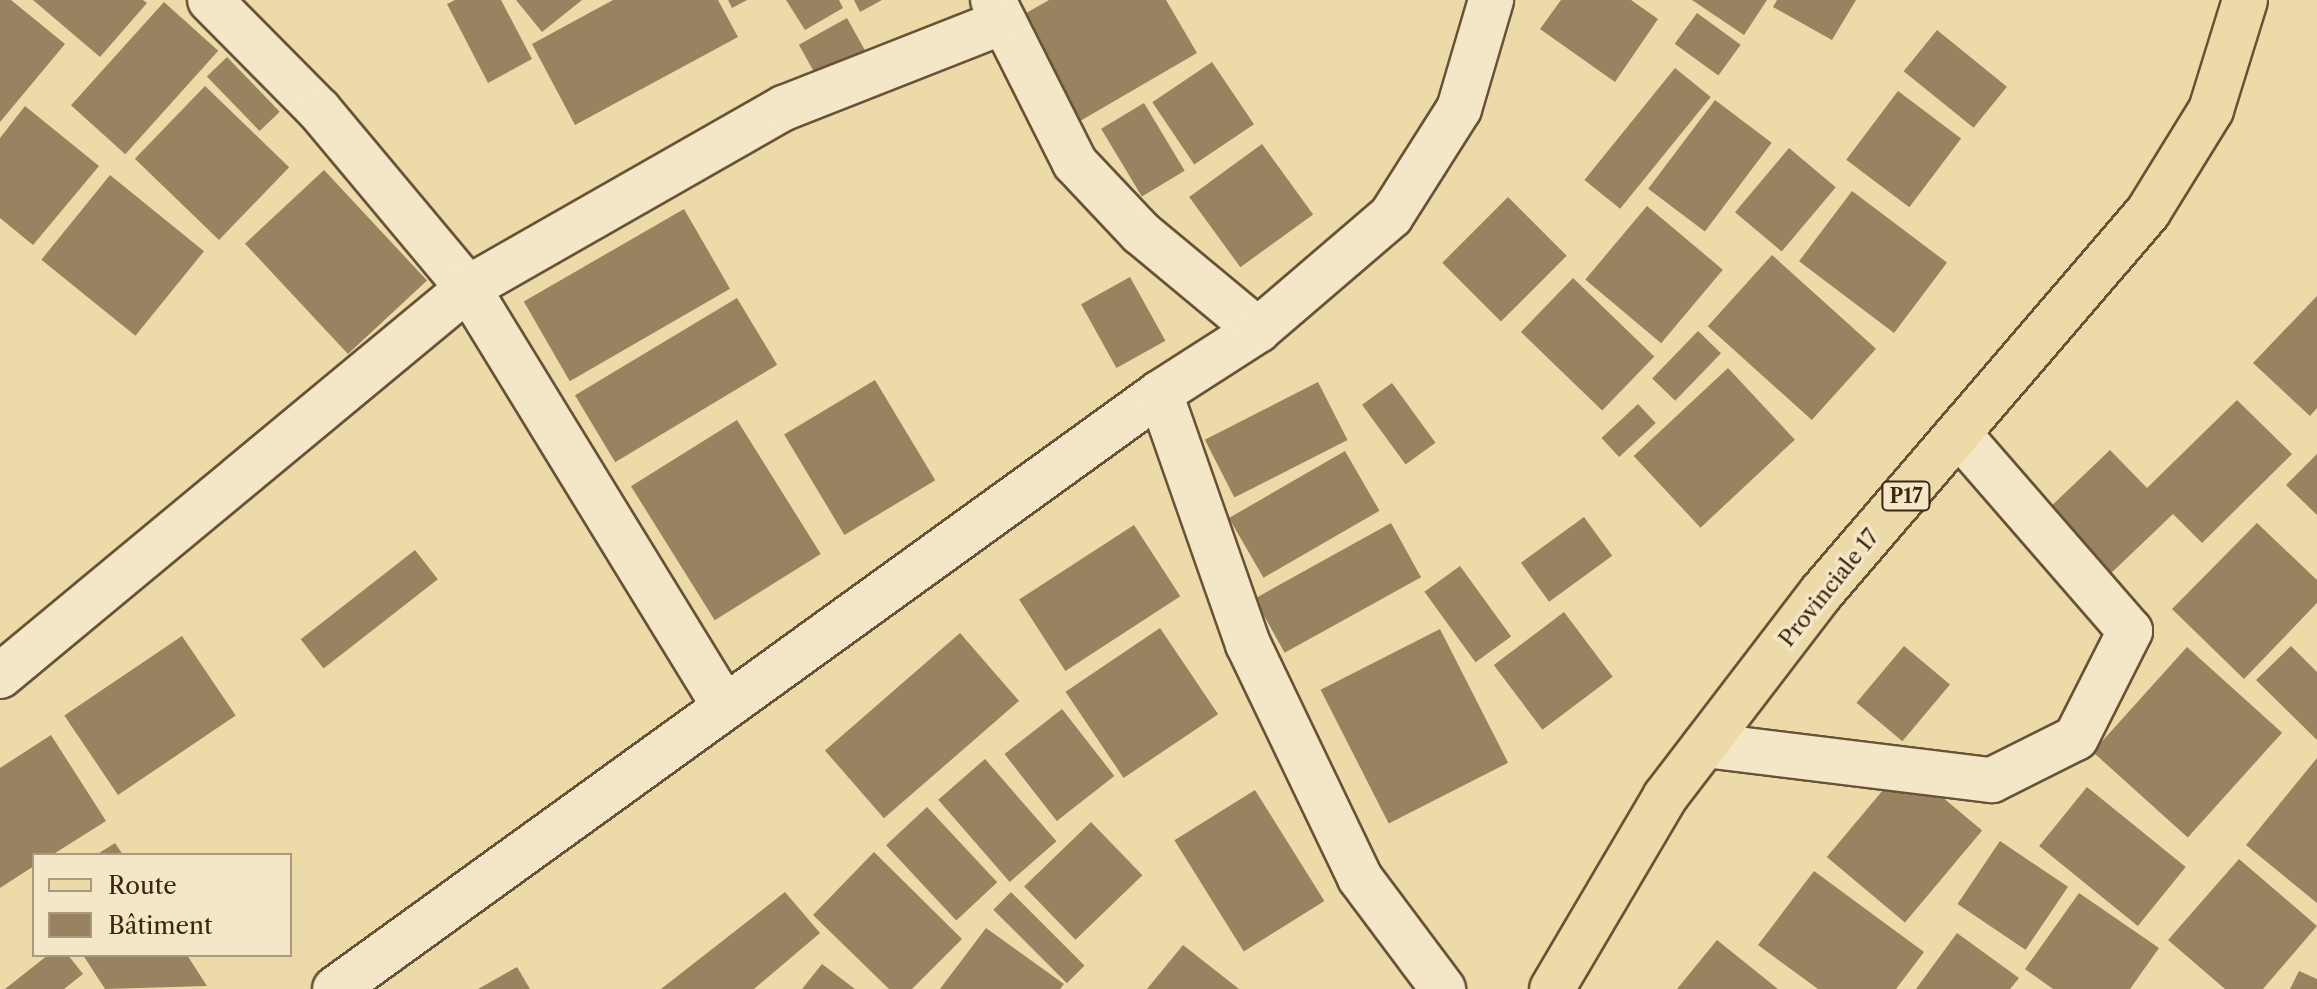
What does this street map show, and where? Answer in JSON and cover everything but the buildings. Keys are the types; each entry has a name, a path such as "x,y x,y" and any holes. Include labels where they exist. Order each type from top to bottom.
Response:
{"main road":[{"name":"Provinciale 17","path":"1552,989 1665,797 1821,593 2148,212 2211,110 2245,0"}],"street":[{"path":"210,0 319,110 468,288 723,704"},
{"path":"335,989 723,704 1160,393 1258,330 1391,216 1459,109 1491,0"},
{"path":"0,676 468,288 784,108 998,11 1075,163 1141,233 1258,330"},
{"path":"1160,393 1248,644 1360,878 1443,989"},
{"path":"1705,745 1992,780 2076,738 2130,631 1959,434"}]}
